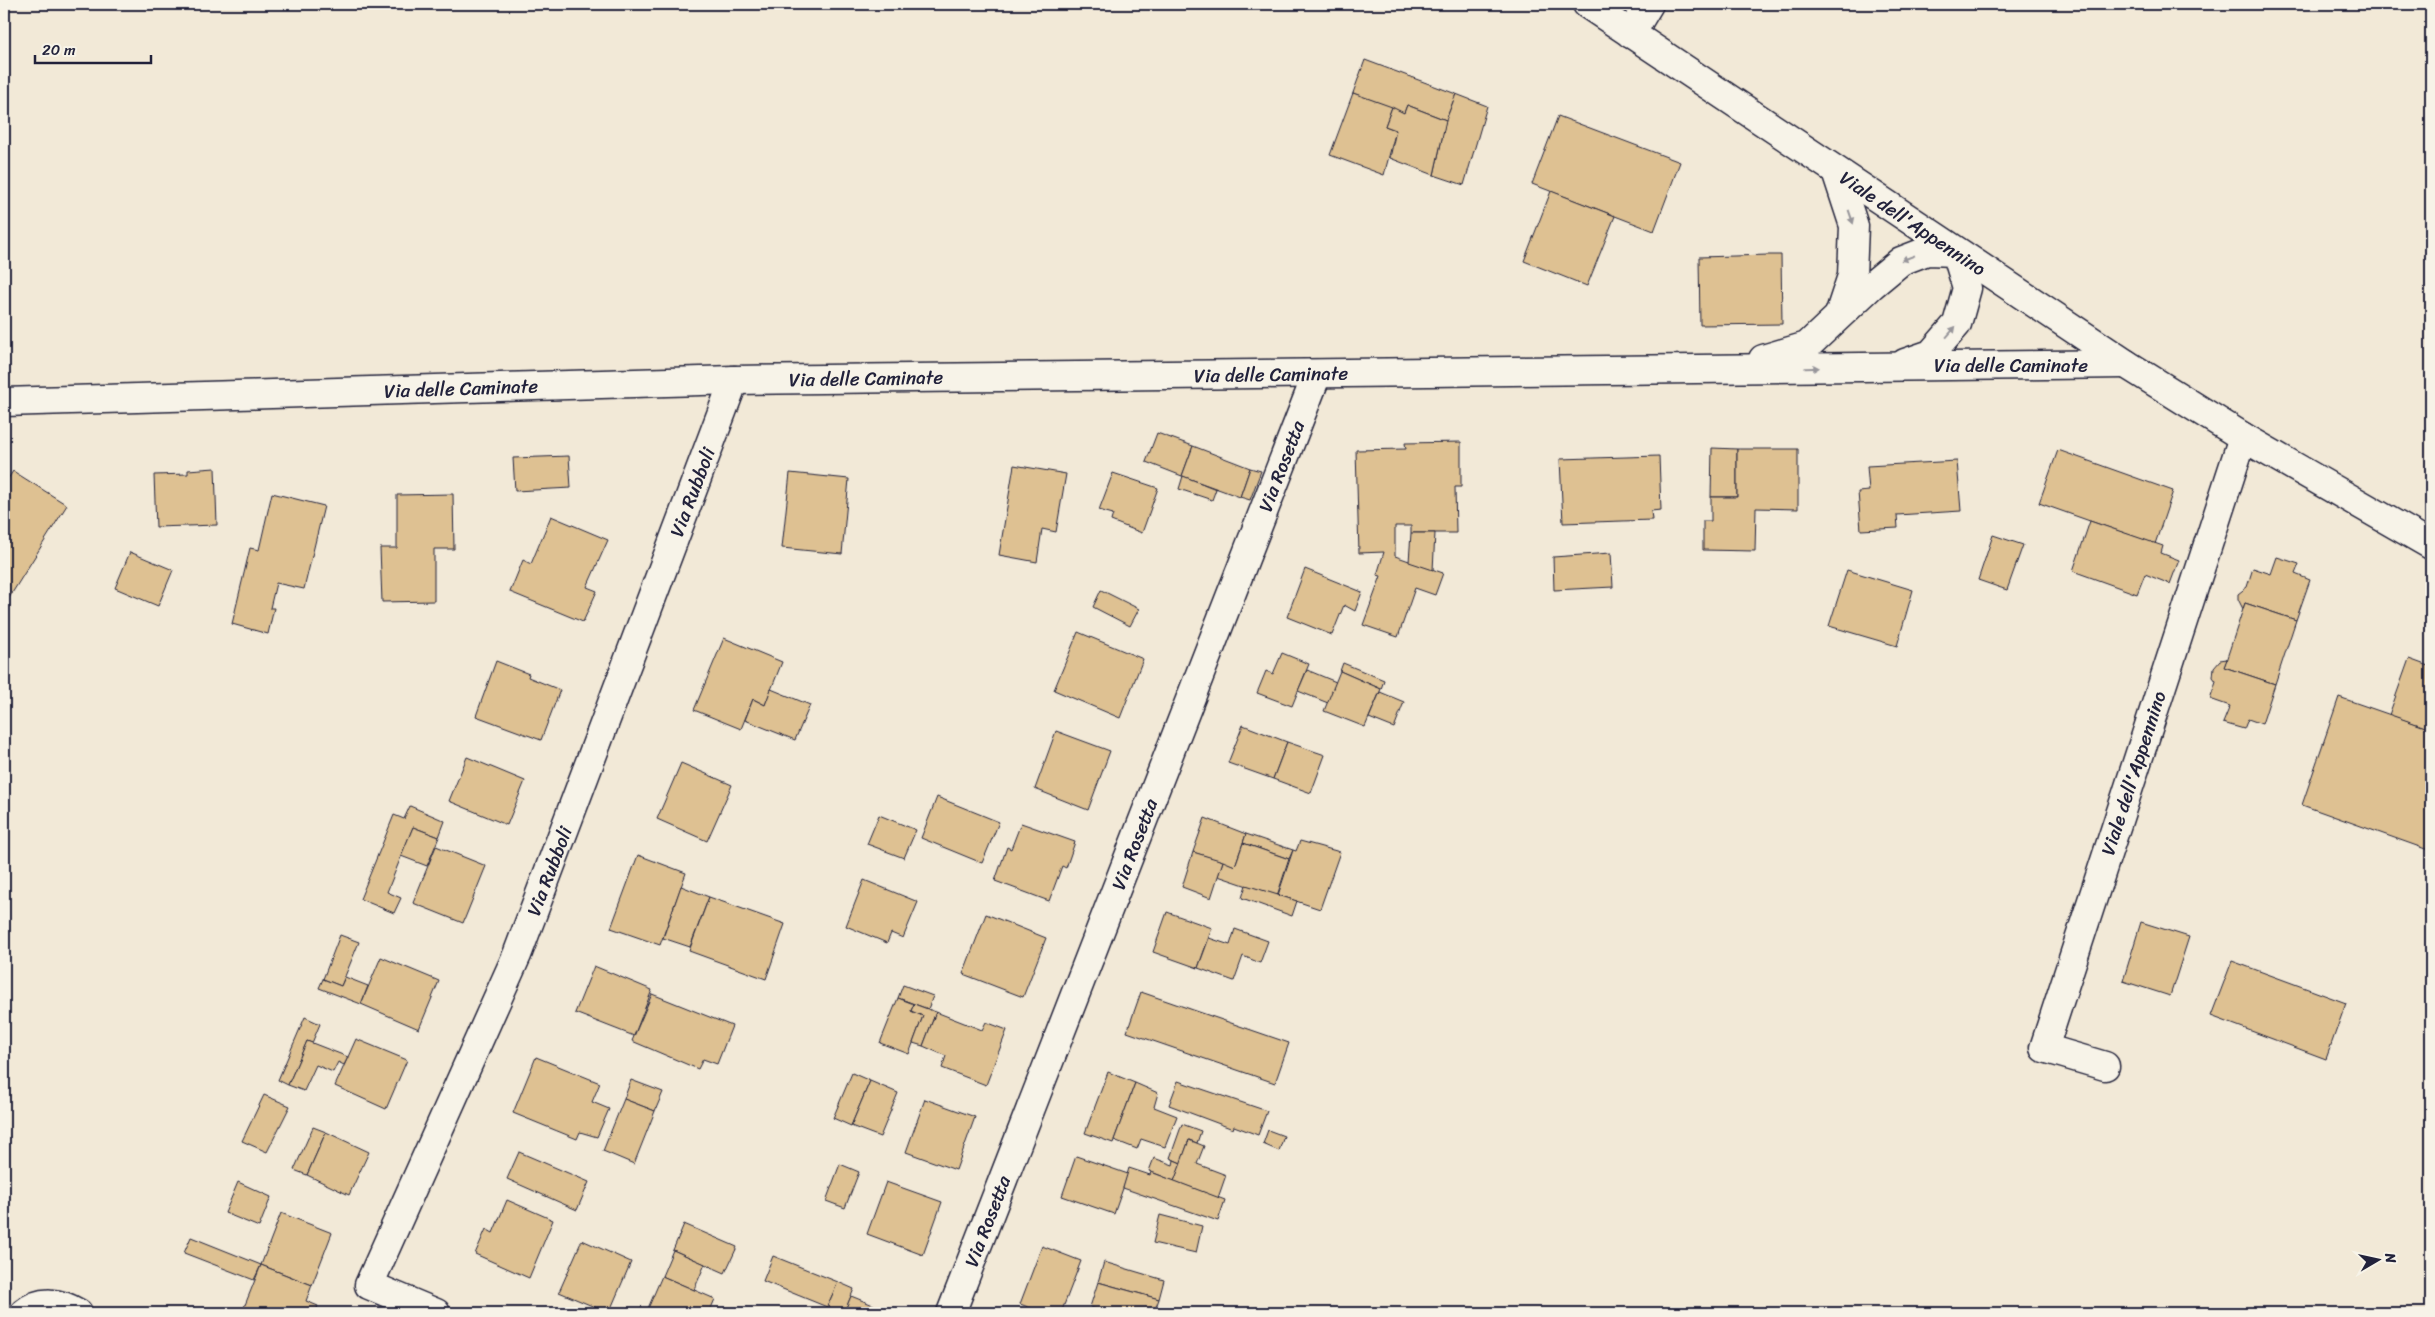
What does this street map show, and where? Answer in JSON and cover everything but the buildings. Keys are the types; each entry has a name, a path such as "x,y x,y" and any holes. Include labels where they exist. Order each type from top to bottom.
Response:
{"street":[{"path":"1631,34 1649,4"},
{"name":"Viale dell'Appennino","path":"1594,6 1631,34 2126,364 2243,437 2431,546"},
{"path":"1836,171 1854,226 1852,276 1838,319"},
{"name":"Via delle Caminate","path":"1728,370 1807,346 1838,319 1872,285 1901,261 1928,251 1956,252 1967,288 1957,324 1931,354 1897,366"},
{"name":"Via delle Caminate","path":"4,402 734,380 2126,364"},
{"name":"Via Rosetta","path":"951,1313 1317,374"},
{"name":"Via Rubboli","path":"436,1313 369,1285 518,955 734,380"},
{"name":"Viale dell'Appennino","path":"2105,1066 2044,1048 2243,437"},
{"path":"24,1313 38,1304 52,1303 66,1306 78,1313"}]}
